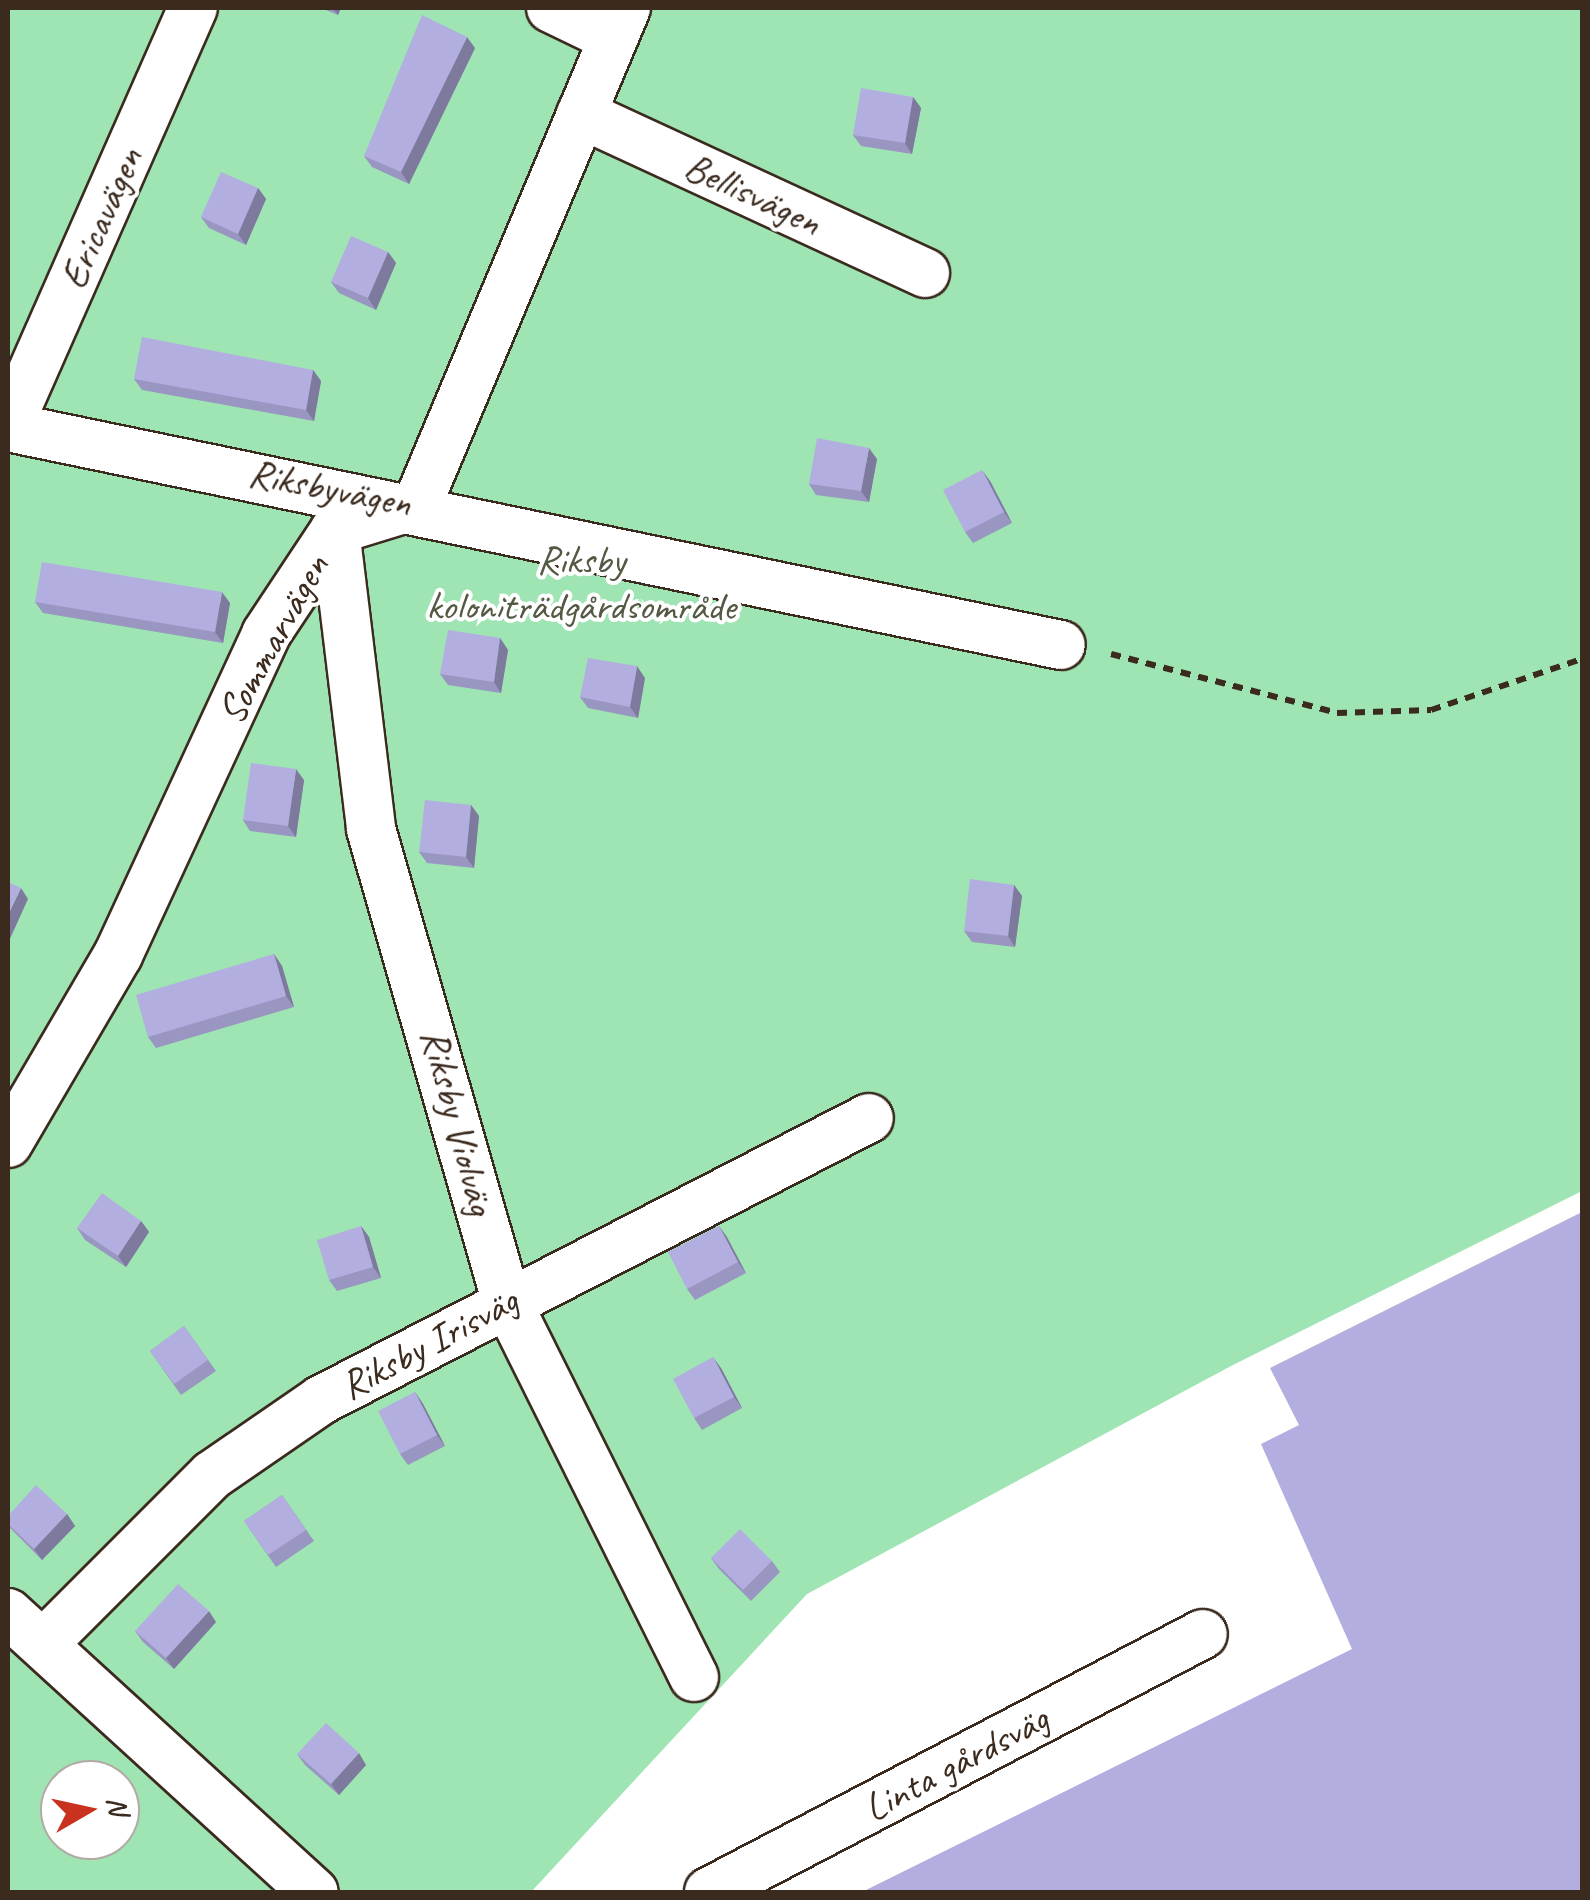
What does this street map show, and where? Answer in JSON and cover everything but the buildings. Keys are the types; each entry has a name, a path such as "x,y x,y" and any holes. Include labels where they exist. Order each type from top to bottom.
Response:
{"street":[{"name":"Ericavägen","path":"8,427 193,8"},
{"path":"417,505 620,22 551,8"},
{"name":"Bellisvägen","path":"582,114 925,273"},
{"name":"Riksbyvägen","path":"8,427 417,505 1061,645"},
{"name":"Sommarvägen","path":"8,1143 118,955 266,634 334,530 417,505"},
{"name":"Riksby Violväg","path":"334,530 371,829 507,1302 694,1677"},
{"name":"Riksby Irisväg","path":"42,1644 212,1474 321,1400 869,1118"},
{"path":"8,1613 314,1892"},
{"name":"Linta gårdsväg","path":"709,1892 1203,1634"}],"path":[{"path":"1061,645 1336,713 1431,710 1582,659"}],"green space":[{"name":"Riksby koloniträdgårdsområde","path":"8,8 1582,8 1582,1191 1231,1366 807,1594 531,1892 8,1892"}]}
